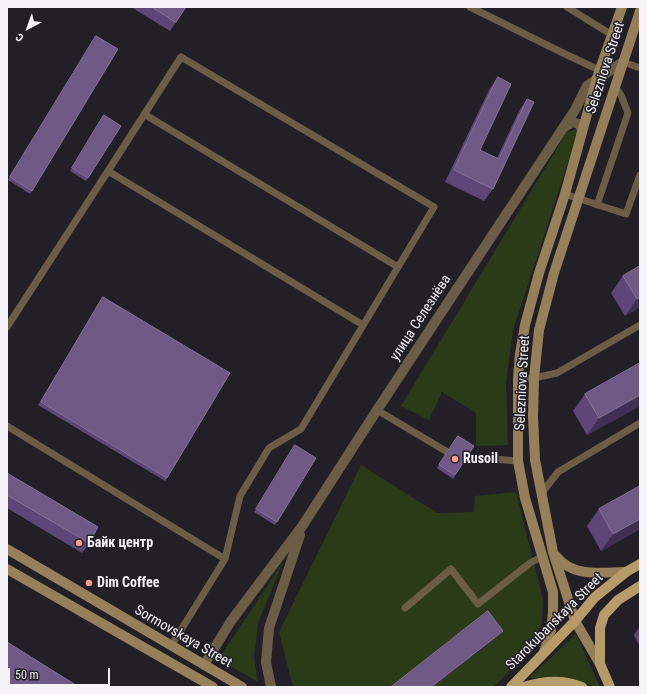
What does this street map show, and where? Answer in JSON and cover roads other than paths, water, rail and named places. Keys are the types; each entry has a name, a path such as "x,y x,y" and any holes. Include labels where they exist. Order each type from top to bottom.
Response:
{"main road":[{"name":"Selezniova Street","path":"544,652 551,630 553,592 525,498 518,461 518,379 525,325 539,273 565,194 599,75 622,7"},
{"name":"Selezniova Street","path":"610,687 600,664 575,621 553,552 535,460 533,417 534,378 539,330 546,302 578,198 640,11"},
{"name":"Sormovskaya Street","path":"7,550 242,687"},
{"path":"553,552 564,565 583,573 626,572"},
{"name":"Starokubanskaya Street","path":"511,687 575,621 596,597 626,572 640,564"},
{"name":"Sormovskaya Street","path":"7,569 212,687"},
{"name":"Starokubanskaya Street","path":"600,664 600,628 604,615 618,600 640,586"},
{"path":"523,687 538,683 555,682 582,687"}],"street":[{"name":"улица Селезнёва","path":"303,525 575,110 587,86 599,75 622,62"},
{"path":"563,128 572,122 576,123 582,129 581,136"},
{"path":"204,665 231,621 303,525"},
{"path":"271,687 266,662 269,628 303,525"}],"lane":[{"path":"470,7 560,52 599,75"},
{"path":"567,7 612,35"},
{"path":"7,327 181,57 434,207 301,428 269,448 240,496 225,559 171,646"},
{"path":"622,62 640,68"},
{"path":"597,205 628,113 621,95 615,87"},
{"path":"144,114 398,267"},
{"path":"108,171 363,325"},
{"path":"565,194 626,214 640,175"},
{"path":"518,379 534,378 557,373 640,325"},
{"path":"377,410 454,456 518,461"},
{"path":"541,494 558,472 640,423"},
{"path":"7,426 225,559"},
{"path":"405,608 451,569 478,604 530,563 543,556"}],"place":[{"name":"Rusoil","path":"455,459"},
{"name":"Байк центр","path":"79,543"},
{"name":"Dim Coffee","path":"89,583"}]}
